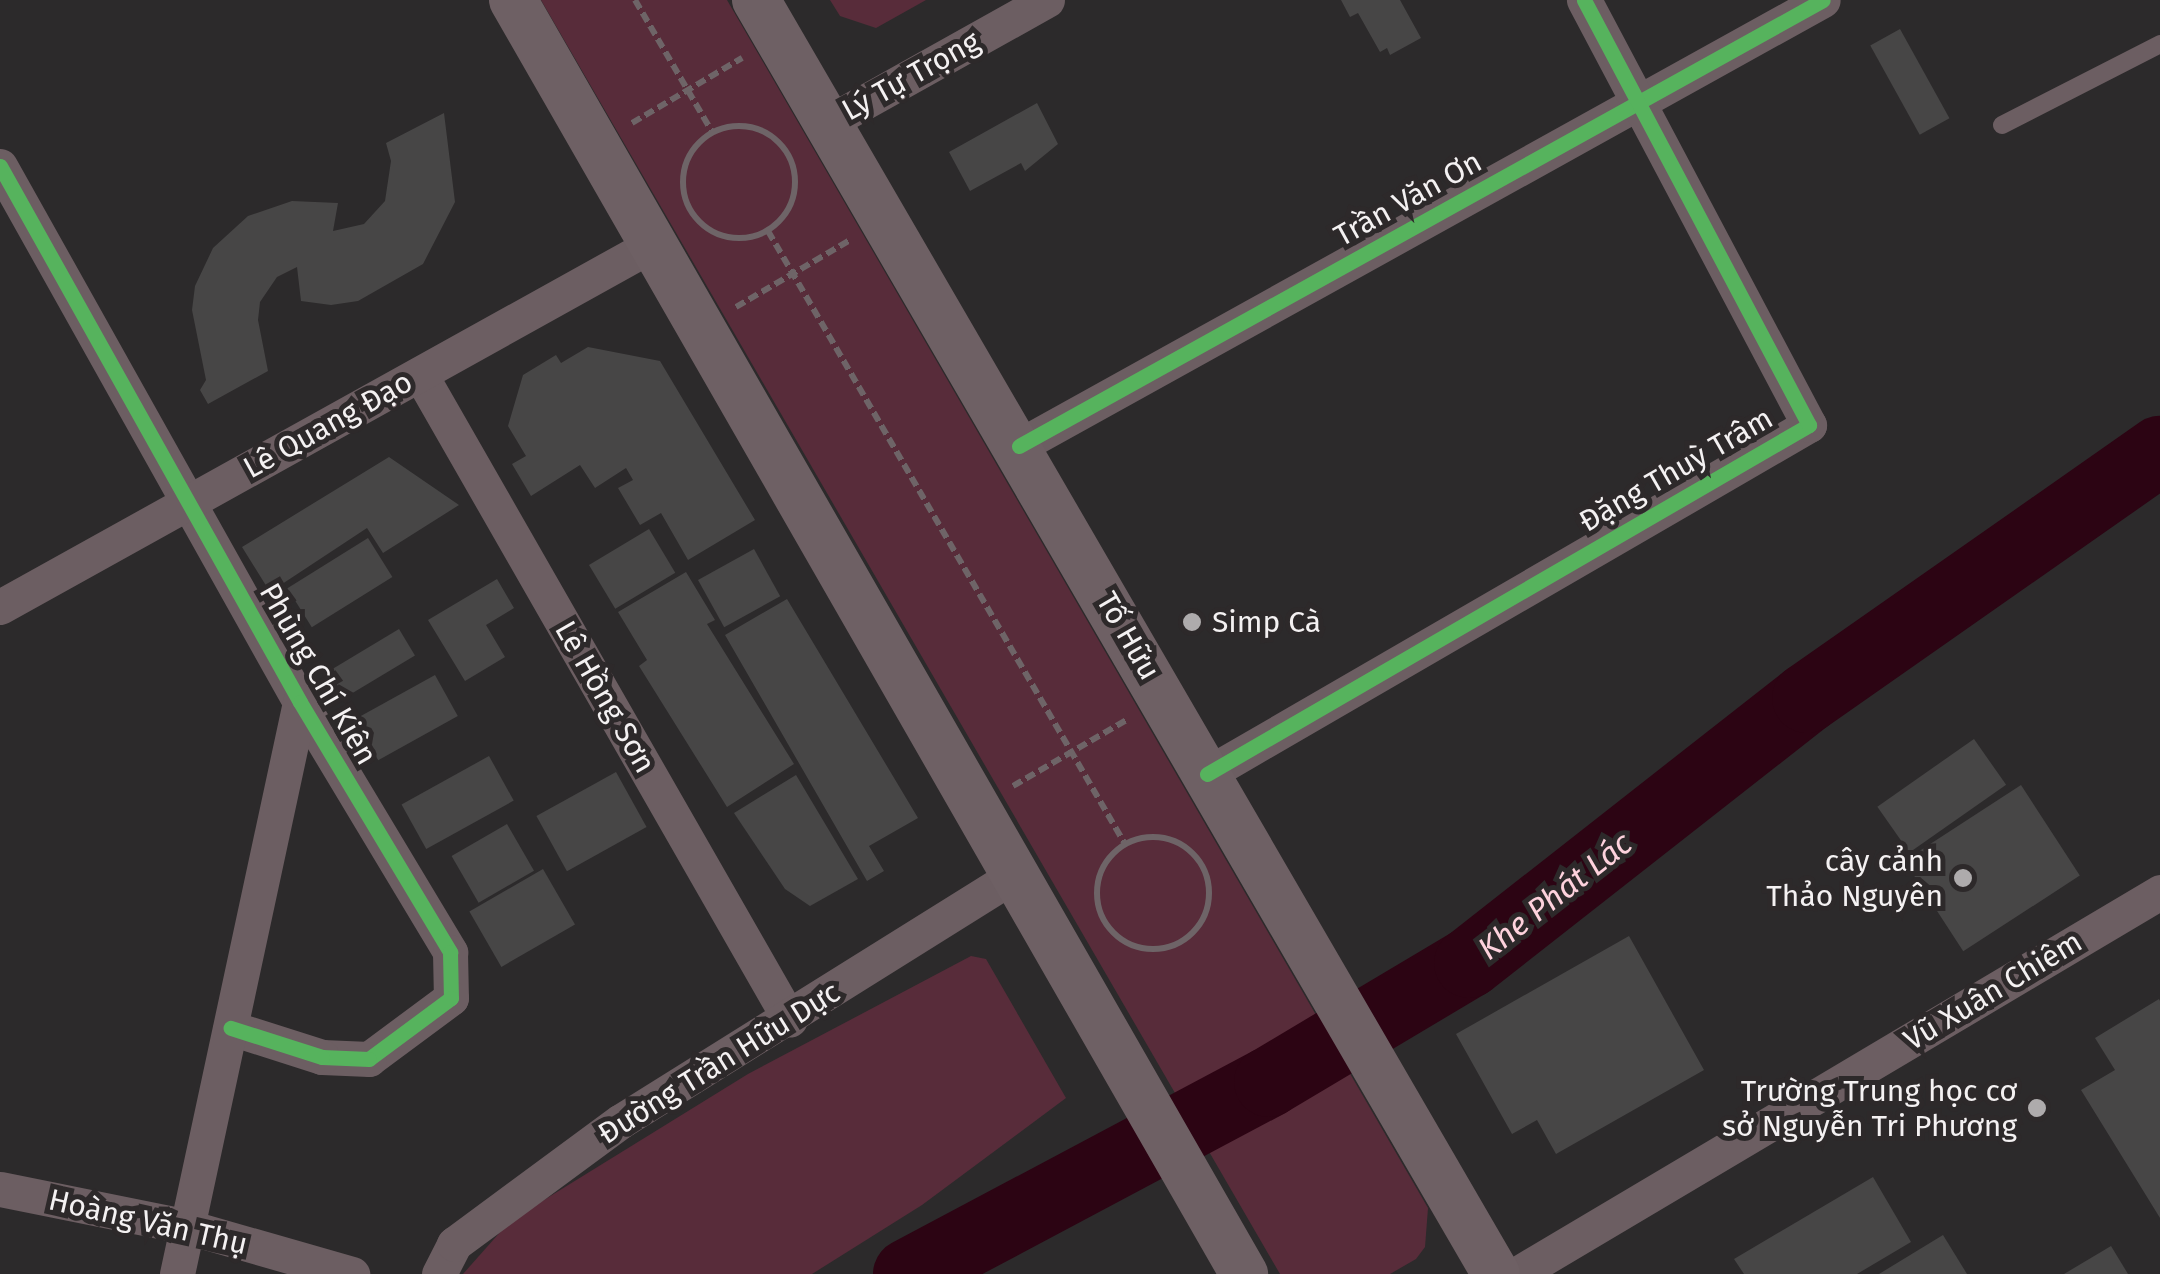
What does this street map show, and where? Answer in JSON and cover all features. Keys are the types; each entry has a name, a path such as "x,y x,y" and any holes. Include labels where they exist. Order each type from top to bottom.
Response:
{"main road":[{"path":"513,0 1018,873 1244,1274"},
{"name":"Tố Hữu","path":"756,0 1019,446 1496,1274"}],"street":[{"name":"Lý Tự Trọng","path":"827,122 1047,0"},
{"name":"Đặng Thuỳ Trâm","path":"1207,774 1809,425 1642,101 1584,0"},
{"name":"Trần Văn Ơn","path":"1019,446 1823,0"},
{"name":"Phùng Chí Kiên","path":"2,173 300,702 450,952 451,998 369,1058 322,1057 231,1028"},
{"name":"Lê Quang Đạo","path":"0,607 655,243"},
{"name":"Lê Hồng Sơn","path":"420,374 790,1020"},
{"name":"Phùng Chí Kiên","path":"176,1274 300,702"},
{"name":"Đường Trần Hữu Dực","path":"439,1274 454,1244 620,1121 790,1020 1018,873"},
{"name":"Vũ Xuân Chiêm","path":"1517,1274 2160,892"},
{"name":"Hoàng Văn Thụ","path":"0,1189 188,1227 352,1274"}],"lane":[{"path":"2002,125 2160,44"}],"path":[{"path":"635,0 712,132"},
{"path":"623,129 752,53"},
{"path":"746,126 777,141 788,154 796,188 782,220 768,230 734,239 702,224 690,210 683,176 698,144 712,132 746,126"},
{"path":"768,230 1126,844"},
{"path":"725,314 855,237"},
{"path":"1003,792 1138,714"},
{"path":"1160,837 1191,852 1202,865 1209,899 1205,916 1182,942 1148,949 1115,935 1104,922 1097,887 1112,854 1126,844 1160,837"}],"shaded area":[{"path":"541,0 727,0 1428,1208 1425,1247 1416,1259 1390,1274 1280,1274"},
{"path":"830,0 926,0 876,28 840,16"},
{"path":"971,956 986,959 1066,1098 922,1205 812,1274 463,1274 510,1221 748,1074"}],"building":[{"path":"1341,0 1400,0 1421,38 1390,55 1387,48 1380,52 1358,13 1350,17"},
{"path":"1900,29 1949,118 1920,135 1870,45"},
{"path":"1037,103 1058,144 1025,171 1021,163 970,191 949,152"},
{"path":"444,113 455,202 423,264 358,301 331,305 301,301 297,267 277,277 260,302 258,320 268,371 208,404 200,390 206,380 192,310 195,286 213,248 248,216 292,201 338,203 333,231 364,224 385,201 391,161 386,143"},
{"path":"588,347 660,361 755,520 688,560 661,513 640,525 618,488 633,480 626,468 595,488 580,465 531,496 512,464 526,456 508,426 523,375 556,355 561,363"},
{"path":"389,457 459,505 383,553 367,528 270,592 242,547"},
{"path":"649,529 675,573 615,609 589,565"},
{"path":"368,538 392,577 312,627 287,588"},
{"path":"754,549 780,596 724,627 698,580"},
{"path":"686,572 715,620 707,624 794,764 727,807 639,666 647,660 618,612"},
{"path":"497,579 514,608 486,625 505,657 465,681 428,620"},
{"path":"787,599 918,818 869,846 884,871 867,881 725,635"},
{"path":"399,629 415,656 345,698 329,671"},
{"path":"435,675 458,716 378,760 355,719"},
{"path":"1974,739 2006,785 1909,853 1877,807"},
{"path":"489,756 514,801 426,849 402,804"},
{"path":"616,772 647,827 567,871 536,816"},
{"path":"796,775 858,879 810,906 785,889 734,813"},
{"path":"2021,785 2080,876 1963,951 1904,861"},
{"path":"507,824 534,871 479,903 452,856"},
{"path":"543,869 575,924 501,967 469,912"},
{"path":"1629,936 1704,1070 1556,1154 1537,1120 1512,1134 1456,1034"},
{"path":"2159,999 2160,1218 2081,1090 2115,1070 2095,1038"},
{"path":"1873,1177 1911,1242 1857,1274 1744,1274 1734,1259"},
{"path":"1943,1235 1967,1274 1879,1274"},
{"path":"2111,1246 2128,1274 2064,1274"}],"waterway":[{"name":"Khe Phát Lác","path":"908,1274 1269,1082 1469,963 1807,698 2160,451"}],"cycle path":[{"path":"1207,774 1809,425 1584,0"},
{"path":"1019,446 1823,0"},
{"path":"0,166 300,702 450,952 451,998 369,1059 322,1057 231,1028"}],"place":[{"name":"Simp Cà","path":"1192,622"},
{"name":"cây cảnh Thảo Nguyên","path":"1963,878"},
{"name":"Trường Trung học cơ sở Nguyễn Tri Phương","path":"2037,1108"}]}
